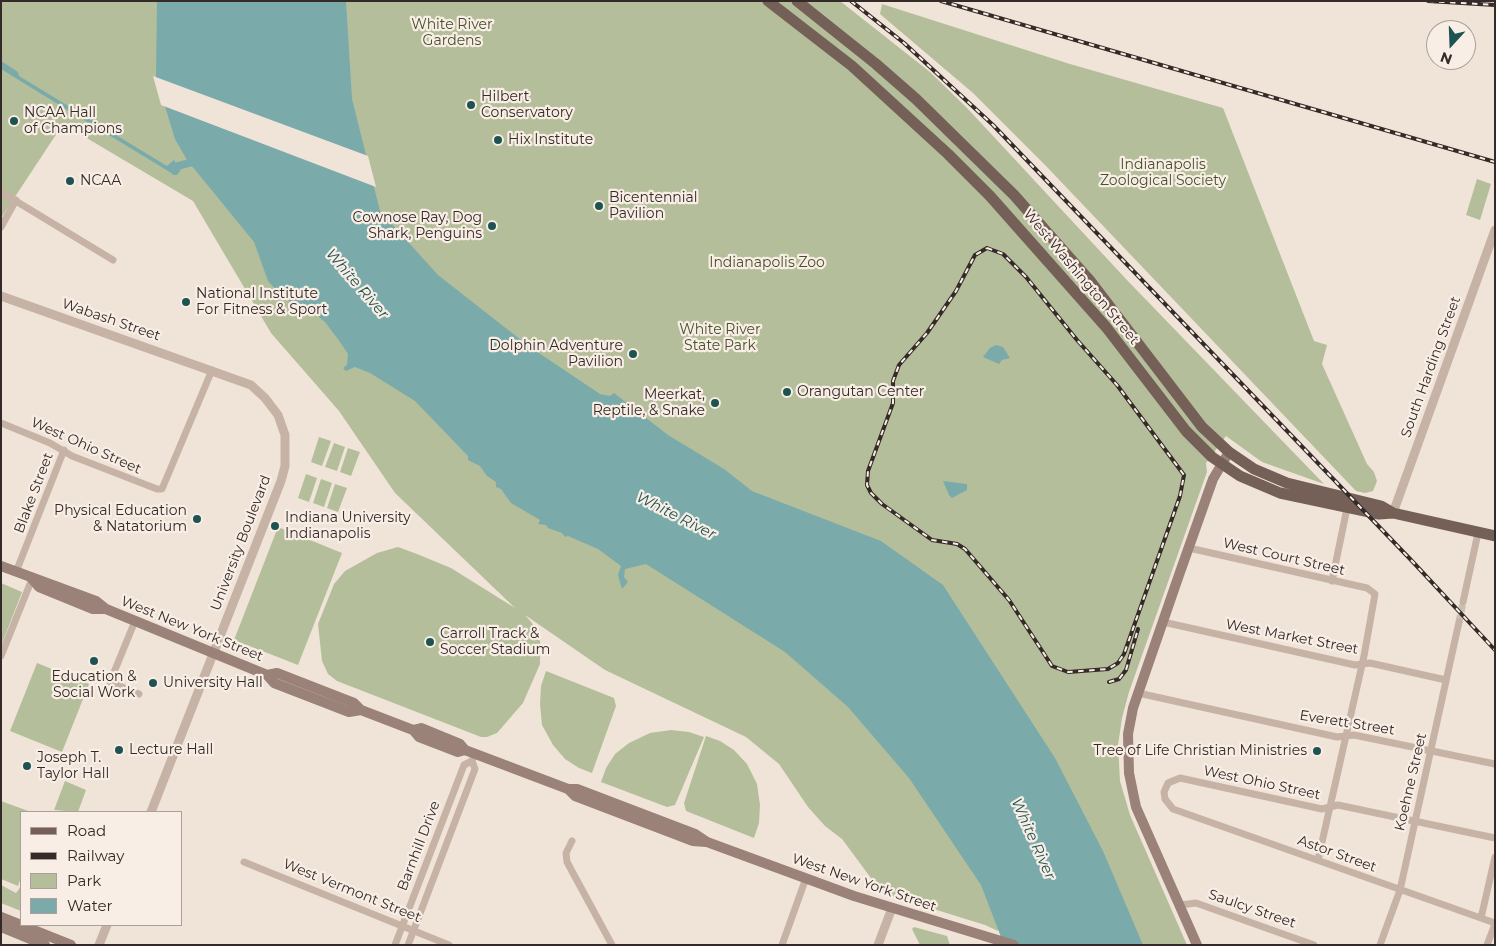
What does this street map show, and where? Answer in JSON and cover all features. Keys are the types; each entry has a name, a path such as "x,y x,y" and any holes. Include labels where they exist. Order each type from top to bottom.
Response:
{"main road":[{"name":"West Washington Street","path":"768,1 867,80 948,154 990,196 1106,327 1196,443 1222,465 1267,488 1347,508 1379,514 1393,513"},
{"name":"West Washington Street","path":"797,1 869,58 916,99 1014,195 1091,282 1202,427 1229,452 1254,469 1278,480 1381,506 1393,513 1495,536"},
{"path":"1197,945 1138,811 1130,784 1128,734 1138,693 1213,479 1229,452"},
{"name":"West New York Street","path":"1,566 32,579 42,579 87,597 106,609 267,675 277,674 354,703 361,710 412,730 421,728 460,744 471,755 568,789 577,788 695,834 707,842 806,878 907,913 1014,945"},
{"path":"1,917 20,925"},
{"path":"24,926 71,945"},
{"path":"1,927 45,945"}],"street":[{"path":"1,192 113,260"},
{"path":"1,227 16,200"},
{"name":"South Harding Street","path":"1393,513 1495,230"},
{"name":"Wabash Street","path":"1,296 212,370"},
{"name":"West Ohio Street","path":"1,423 64,450 72,456 157,490 162,489 212,370"},
{"name":"University Boulevard","path":"151,811 280,481 286,449 278,416 265,398 250,385 212,370"},
{"name":"Blake Street","path":"16,572 64,450"},
{"path":"1332,581 1347,508"},
{"path":"1463,602 1478,533"},
{"name":"West Court Street","path":"1189,548 1367,588 1373,591 1375,601 1362,664"},
{"path":"1,656 32,579"},
{"path":"135,621 110,682 138,694"},
{"name":"West Market Street","path":"1163,622 1355,665 1370,664 1446,680"},
{"name":"Koehne Street","path":"1380,945 1400,890 1459,622"},
{"path":"1318,860 1362,664"},
{"name":"Everett Street","path":"1138,693 1337,738 1354,735 1495,764"},
{"name":"Barnhill Drive","path":"395,945 464,765 471,755"},
{"name":"Barnhill Drive","path":"408,945 475,769 471,755"},
{"name":"West Ohio Street","path":"1171,807 1165,799 1164,790 1170,782 1180,778 1322,809 1338,804 1495,838"},
{"name":"Astor Street","path":"1171,807 1495,924"},
{"path":"572,841 566,853 567,862 612,945"},
{"path":"1481,918 1495,857"},
{"name":"West Vermont Street","path":"244,862 449,945"},
{"path":"782,945 806,878"},
{"name":"Saulcy Street","path":"1180,905 1196,903 1314,945"},
{"path":"878,945 892,908"},
{"path":"1487,945 1495,924"},
{"path":"99,945 107,926"}],"green space":[{"name":"White River State Park","path":"1,1 840,1 930,72 968,109 1126,279 1324,484 1262,462 1226,436 1206,463 1207,472 1129,692 1122,718 1118,745 1120,781 1130,815 1187,945 1052,945 998,929 998,931 985,925 882,893 842,839 825,826 808,807 779,764 746,737 605,670 525,615 532,623 540,641 540,664 523,703 497,733 487,737 481,737 337,681 328,674 322,661 318,624 334,584 345,571 377,553 398,547 417,554 451,568 515,608 395,493 339,411 271,333 193,201 63,124 1,218"},
{"name":"Indianapolis Zoological Society","path":"882,4 1070,64 1223,108 1314,341 1327,345 1322,364 1367,464 1374,472 1377,481 1373,491 1365,493 1356,491 1045,165 973,93 880,14"},
{"path":"1477,179 1491,184 1480,220 1466,215"},
{"path":"319,437 331,441 322,466 311,462"},
{"path":"334,443 345,447 337,471 325,467"},
{"path":"348,448 360,452 351,476 340,472"},
{"path":"306,474 317,478 309,502 298,498"},
{"path":"321,479 332,483 324,507 313,503"},
{"path":"335,484 347,488 338,512 327,508"},
{"path":"278,527 342,553 298,665 234,640"},
{"path":"1,583 22,592 1,646"},
{"path":"37,663 89,684 62,752 10,731"},
{"path":"546,671 614,698 616,706 592,773 579,768 565,759 553,745 542,725 541,686"},
{"path":"671,730 689,732 704,737 675,805 667,807 601,782 606,768 615,754 629,743 650,733"},
{"path":"706,736 720,741 734,750 747,764 757,784 760,805 759,823 754,838 686,811 684,803"},
{"path":"65,781 86,790 78,811 54,810"},
{"path":"1,801 28,811 20,811 20,881 18,886 1,879"},
{"path":"1,885 16,893 20,887 20,911 1,903"},
{"path":"914,927 947,936 950,945 920,945 912,929"}],"water":[{"name":"White River","path":"157,1 346,1 352,99 380,211 438,275 530,347 600,394 610,396 614,393 668,435 724,469 752,491 881,541 943,585 1055,758 1103,851 1143,945 1004,945 981,885 909,778 848,707 785,652 646,564 625,569 624,577 628,582 622,589 618,575 621,566 598,549 568,536 565,537 562,533 548,528 546,525 538,524 540,520 511,503 501,489 496,487 496,482 487,476 480,466 468,460 468,456 415,401 370,373 355,367 346,371 343,368 347,365 348,354 340,342 325,322 314,313 302,310 280,294 268,281 254,242 187,160 175,139 156,77"},
{"path":"1,61 18,72 19,76 167,166 174,160 181,171 173,174 43,95 1,69"},
{"path":"996,345 1003,347 1010,358 1002,360 999,364 983,357 990,348"},
{"path":"943,481 967,484 967,490 952,498"}],"pier":[{"path":"153,76 368,156 376,187 161,105"}],"waterway":[{"path":"175,171 174,167 197,161"}],"tunnel":[{"path":"1459,622 1463,602"}],"railway":[{"path":"851,1 904,43 993,125 1412,561 1495,650"},
{"path":"941,1 1495,162"},
{"path":"1428,1 1495,5"},
{"path":"987,248 1003,254 1026,277 1077,340 1117,385 1184,475 1180,496 1124,654 1118,663 1108,669 1068,672 1052,666 1009,600 965,549 957,544 932,540 882,504 871,493 867,485 868,471 893,403 893,381 899,365 927,333 956,291 975,255 987,248"},
{"path":"1109,682 1119,679 1126,670 1138,629"}],"place":[{"name":"Hilbert Conservatory","path":"471,105"},
{"name":"NCAA Hall of Champions","path":"14,121"},
{"name":"Hix Institute","path":"498,140"},
{"name":"NCAA","path":"70,181"},
{"name":"Bicentennial Pavilion","path":"599,206"},
{"name":"Cownose Ray, Dog Shark, Penguins","path":"492,226"},
{"name":"National Institute For Fitness & Sport","path":"186,302"},
{"name":"Dolphin Adventure Pavilion","path":"633,354"},
{"name":"Orangutan Center","path":"787,392"},
{"name":"Meerkat, Reptile, & Snake","path":"715,403"},
{"name":"Physical Education & Natatorium","path":"197,519"},
{"name":"Indiana University Indianapolis","path":"275,526"},
{"name":"Carroll Track & Soccer Stadium","path":"430,642"},
{"name":"Education & Social Work","path":"94,661"},
{"name":"University Hall","path":"153,683"},
{"name":"Lecture Hall","path":"119,750"},
{"name":"Tree of Life Christian Ministries","path":"1317,751"},
{"name":"Joseph T. Taylor Hall","path":"27,766"}],"park label":[{"name":"White River Gardens","path":"452,33"},
{"name":"Indianapolis Zoo","path":"767,263"}]}
